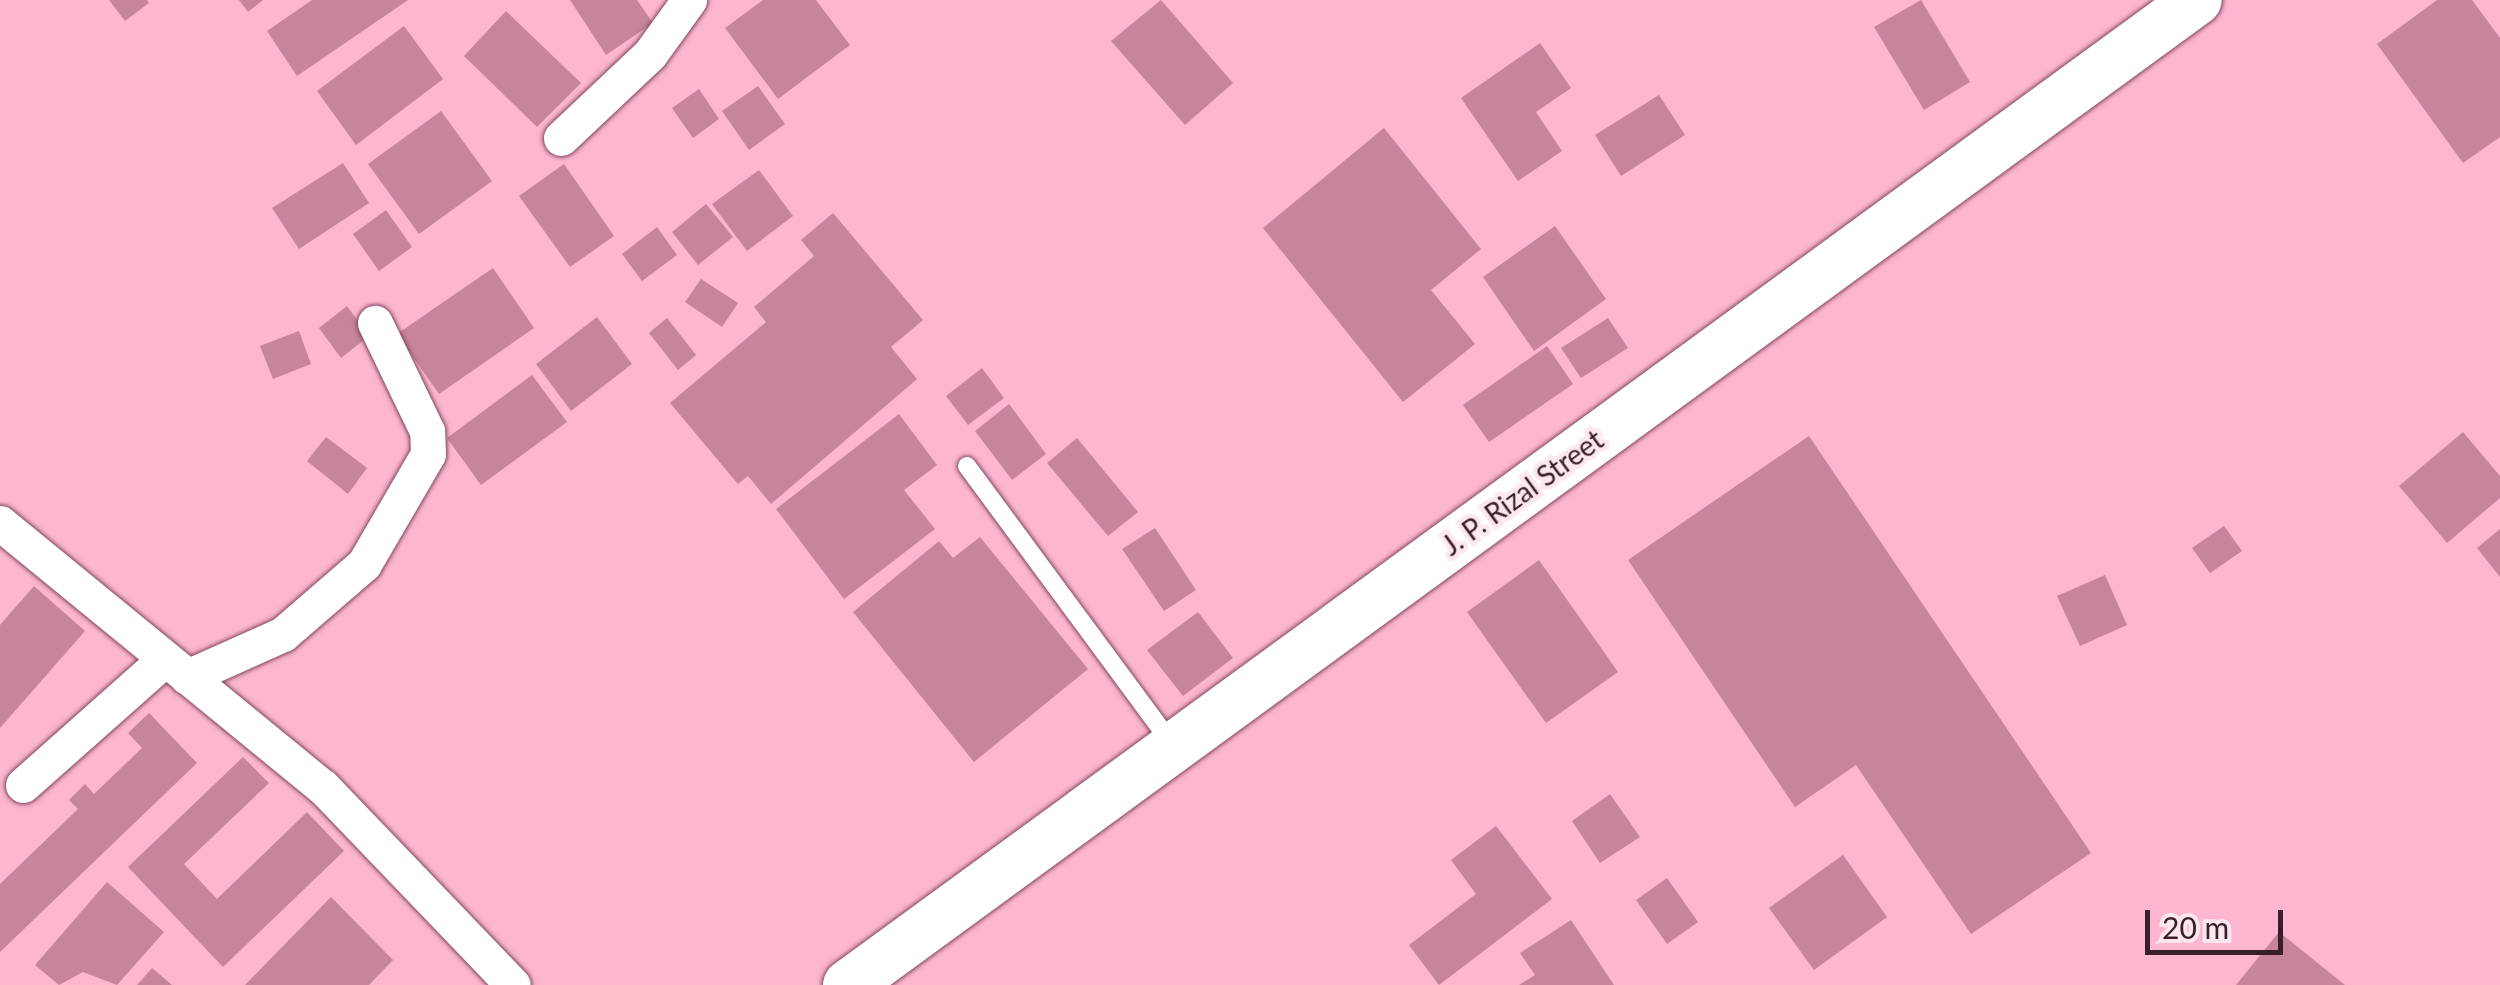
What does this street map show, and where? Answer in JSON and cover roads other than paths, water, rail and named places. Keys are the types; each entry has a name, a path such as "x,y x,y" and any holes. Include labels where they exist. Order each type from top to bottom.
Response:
{"street":[{"path":"561,138 650,54 688,0"},
{"name":"J. P. Rizal Street","path":"848,985 2197,0"},
{"path":"23,784 176,668 284,634 364,564 428,454 427,431 374,323"},
{"path":"0,524 323,787 513,985"}],"lane":[{"path":"967,466 1174,746"}]}
